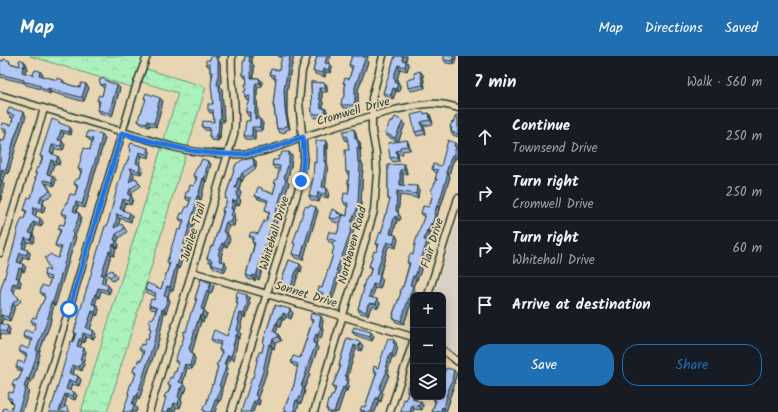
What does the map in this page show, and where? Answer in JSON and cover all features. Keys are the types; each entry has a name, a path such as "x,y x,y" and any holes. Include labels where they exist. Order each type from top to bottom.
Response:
{"street":[{"path":"38,412 142,68 148,56"},
{"name":"Jubilee Trail","path":"149,412 234,134 236,122 231,66 232,56"},
{"name":"Whitehall Drive","path":"231,412 301,181 304,155 299,102 302,71 307,56"},
{"name":"Northaven Road","path":"314,412 374,211 377,172 371,116 372,98 383,56"},
{"name":"Cromwell Drive","path":"0,95 122,133 188,151 228,154 264,150 371,116 427,103 437,103 458,108"},
{"path":"0,253 44,109"},
{"name":"Flair Drive","path":"429,292 458,198"},
{"name":"Sonnet Drive","path":"192,272 410,336"},
{"path":"390,412 410,351"},
{"path":"446,352 458,362"}],"shaded area":[{"path":"456,225 458,226 458,353 446,346 446,292 436,292"}],"green space":[{"path":"30,56 145,56 134,88"},
{"path":"146,69 206,87 107,412 81,412 178,93 142,82"}],"building":[{"path":"211,56 216,56 216,59 218,59 217,85 219,85 221,118 219,119 218,135 216,135 216,137 209,136 210,128 202,127 203,121 214,122 213,110 208,110 208,104 213,104 211,84 213,72 210,72 210,64 206,64 206,60 210,60"},
{"path":"245,56 250,56 249,62 251,62 251,78 259,78 260,83 256,83 255,87 255,119 260,119 260,127 252,127 252,136 244,136 246,121 250,121 250,112 246,112 246,108 250,96 245,97 244,91 246,90 245,84 247,84 246,75 243,75 243,62"},
{"path":"282,56 290,56 284,90 285,110 288,126 277,129 273,106 276,78 274,78 275,75 270,74 271,69 279,70"},
{"path":"317,56 327,56 325,63 330,64 328,70 324,69 323,73 313,71"},
{"path":"352,56 364,56 365,59 355,87 354,105 341,105 342,98 345,94 345,83 343,83 345,78 349,79 353,66 349,65"},
{"path":"395,56 403,56 402,60 406,61 405,67 398,65 393,78 396,79 395,82 398,83 396,89 393,88 391,95 383,93"},
{"path":"444,56 453,56 453,61 444,60"},
{"path":"4,59 10,61 9,63 20,66 19,60 23,60 25,65 23,66 22,72 33,75 35,70 40,71 39,75 57,80 57,78 63,80 62,82 73,86 80,87 81,83 86,84 82,97 48,88 48,90 40,88 41,86 23,81 24,80 0,74 0,60 3,61"},
{"path":"420,71 423,85 408,88 407,80 415,78 414,73"},
{"path":"105,78 106,81 117,85 109,113 98,110 100,101 97,100 99,95 102,96 105,84 101,85 99,80"},
{"path":"311,82 325,83 325,88 319,88 319,99 321,108 325,108 325,114 312,114"},
{"path":"146,93 160,98 154,123 138,121 146,99 144,98"},
{"path":"9,108 24,112 14,139 6,170 2,169 0,178 0,153 2,146 0,146 0,140 4,141 7,130 1,128 3,123 11,125 14,115 7,113"},
{"path":"424,112 424,114 429,113 430,120 421,122 423,130 415,132 411,115"},
{"path":"456,115 458,115 458,134 451,132 452,128 450,127"},
{"path":"395,117 403,121 395,138 385,133 390,122 392,123"},
{"path":"52,119 70,127 69,132 61,130 58,140 62,141 61,146 52,145 50,153 58,156 56,162 51,160 47,174 53,176 52,182 43,180 50,191 41,196 39,202 43,203 41,209 34,207 32,215 40,218 39,224 33,222 29,233 33,234 31,240 25,238 22,248 28,250 26,255 20,253 17,262 23,264 22,269 19,268 16,278 19,278 17,284 13,283 11,290 19,298 13,303 8,317 0,316 0,292 18,228 27,211 24,210 28,197 31,198 37,174 35,173 37,167 39,168 43,157 40,156"},
{"path":"354,129 355,139 357,139 359,147 357,147 358,162 360,162 357,209 351,222 353,222 348,240 336,271 338,271 330,298 328,297 327,300 321,298 323,293 318,291 319,287 322,288 333,255 334,248 332,244 336,241 327,238 329,231 337,234 343,215 347,216 348,203 344,203 343,199 344,193 348,194 350,183 348,183 349,172 346,172 345,150 349,150 347,136 344,137 343,131"},
{"path":"88,131 102,134 100,145 82,204 76,202 73,211 79,213 78,219 72,233 73,234 53,302 51,302 47,321 36,350 38,351 29,379 27,378 24,387 26,387 18,412 2,412 4,408 11,410 13,403 11,401 12,399 7,397 9,392 13,393 15,386 12,385 14,380 17,381 17,379 19,379 23,369 16,367 18,361 24,363 27,354 19,351 21,346 29,349 32,339 23,336 25,330 33,333 36,323 31,321 33,317 36,318 40,305 45,297 44,294 40,292 42,285 48,287 51,277 44,275 45,269 50,271 45,258 51,254 58,258 62,247 55,245 61,230 58,229 60,224 64,225 67,215 61,213 70,194 75,195 78,185 74,184 76,179 79,179 82,170 78,169 84,148 90,150 93,139 86,137"},
{"path":"326,140 326,145 324,145 324,162 326,162 322,187 327,188 325,194 318,192 317,198 309,196 313,178 314,162 316,163 316,141"},
{"path":"407,140 408,146 400,147 400,150 396,151 397,157 390,158 388,143"},
{"path":"448,140 455,143 454,146 456,147 450,160 446,173 448,173 432,224 431,223 428,231 427,230 424,240 427,241 418,269 415,276 413,276 410,285 413,286 401,321 393,318 393,314 410,263 407,262 410,254 413,255 415,243 425,214 421,213 423,206 429,207 433,194 431,191 437,179 435,179 438,170 432,169 433,164 441,166"},
{"path":"131,143 148,148 146,154 139,152 136,163 140,165 139,171 130,168 132,172 129,182 136,178 139,183 130,189 128,195 131,195 129,201 123,199 120,209 130,213 128,218 116,214 117,217 114,228 122,224 124,229 116,234 114,240 116,240 115,245 113,244 111,252 109,251 101,275 104,274 101,283 108,285 107,290 98,288 95,294 92,304 97,305 96,310 95,312 92,311 86,328 93,330 91,336 83,333 82,339 79,339 77,346 84,348 80,360 82,361 79,367 72,365 69,373 78,376 76,382 69,380 66,389 74,392 73,396 65,394 59,411 66,406 70,412 49,412 71,341 73,342 76,333 74,332 105,226 107,226 121,174 128,160"},
{"path":"282,152 289,152 289,162 284,178 286,179 256,276 253,275 252,277 246,275 255,243 252,242 254,237 249,236 251,232 258,234 270,212 265,210 268,200 255,196 258,187 273,194 276,183 274,183 277,179 280,166 272,165 273,160 278,160"},
{"path":"253,158 254,165 242,173 240,178 238,178 235,188 238,188 236,196 238,196 236,201 233,200 231,209 233,210 231,215 233,217 231,222 226,222 223,232 227,233 227,236 224,244 222,243 218,255 220,256 219,261 225,262 223,268 211,264 212,260 207,258 211,246 213,246 220,224 224,211 222,211 223,207 225,207 227,199 225,198 236,164 242,160"},
{"path":"202,159 208,161 204,179 203,178 197,196 196,204 170,287 167,286 164,296 168,297 164,310 162,309 156,335 139,390 132,404 134,405 132,412 123,412 131,382 133,382 136,373 133,371 135,365 137,366 138,360 141,361 144,351 139,349 141,344 144,345 146,338 148,339 151,329 149,328 151,323 149,322 150,318 152,319 154,317 157,308 149,305 151,299 154,300 156,293 145,290 147,283 161,289 170,263 167,262 175,236 178,229 181,230 184,220 179,219 181,213 183,214 186,207 188,207 191,198 185,197 186,192 188,192 190,185 194,186 197,177 193,175"},
{"path":"404,164 404,170 400,170 400,185 417,186 416,194 397,191 396,211 399,214 394,217 390,234 396,235 393,244 387,242 385,246 376,274 380,276 377,285 373,284 369,297 377,299 376,304 368,304 366,312 358,309 365,280 368,275 369,276 372,267 369,266 374,251 376,252 379,244 376,244 380,232 381,233 390,199 388,199 388,165"},
{"path":"309,205 316,207 301,256 292,254 295,244 293,243 305,206 308,207"},
{"path":"332,209 343,215 335,219 329,218"},
{"path":"289,260 300,264 299,268 297,268 290,289 283,287 284,284 282,283"},
{"path":"112,270 114,274 110,277 106,273"},
{"path":"201,279 211,283 208,291 207,290 201,309 204,310 202,316 201,315 200,318 199,317 189,349 193,355 190,366 185,364 179,382 184,384 182,389 180,388 178,397 180,398 178,404 174,403 172,409 169,408 168,412 162,412 166,397 164,397 166,393 168,393 171,385 168,385 170,377 172,378 174,372 176,372 179,362 175,361 184,336 184,331 186,332 191,312 197,299 195,299"},
{"path":"237,292 247,295 247,305 244,314 240,313 234,347 231,356 228,355 224,364 226,365 225,370 219,386 221,387 217,399 216,398 211,412 204,412 204,405 206,405 218,366 216,365 219,362 222,353 222,351 219,350 221,342 211,339 214,330 227,336 238,303 236,303 238,298 236,297"},
{"path":"275,305 290,309 288,315 283,313 282,317 280,316 273,331 278,334 278,337 273,339 271,345 269,344 263,371 255,395 258,397 257,401 254,401 250,412 241,412 252,377 253,378 259,352 262,352 263,343"},
{"path":"311,313 321,316 319,326 321,327 318,335 316,334 313,343 316,344 301,386 303,387 301,395 298,400 296,400 294,407 295,412 285,412 286,409 284,409 294,385 298,364 291,362 293,356 300,358 313,320 310,319"},
{"path":"0,323 8,326 6,332 0,330"},
{"path":"354,327 371,332 370,337 352,332"},
{"path":"347,338 360,342 359,347 354,345 345,376 347,376 347,381 345,388 343,387 334,412 328,412 328,409 326,409 328,400 330,400 331,396 333,396 336,388 332,387 341,366 339,365"},
{"path":"388,338 394,340 393,343 395,344 392,354 390,353 385,367 387,367 387,371 379,389 381,390 378,398 376,398 371,412 364,412 365,411 360,410 362,406 365,407 377,372 373,371 374,366 378,368"},
{"path":"446,368 454,370 453,379 446,396"},
{"path":"410,381 410,400 421,402 419,406 412,405 410,412 401,412 404,399 406,400 408,392 407,387"},
{"path":"436,400 446,400 444,408 442,407 440,412 432,412"}],"route":[{"path":"69,309 122,133 188,151 228,154 259,152 303,137 304,155 301,181"}]}
